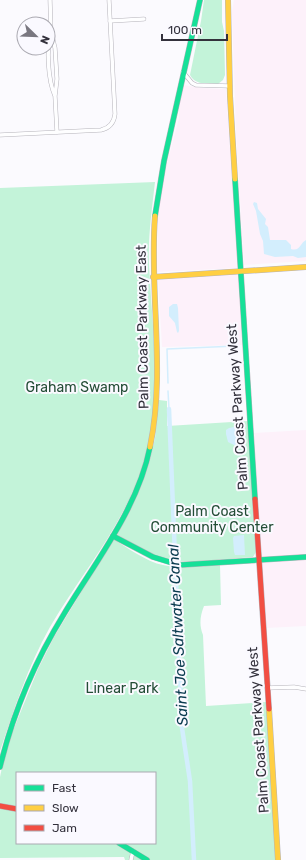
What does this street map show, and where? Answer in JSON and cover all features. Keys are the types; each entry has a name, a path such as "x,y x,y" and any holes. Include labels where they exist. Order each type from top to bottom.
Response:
{"main road":[{"name":"Palm Coast Parkway East","path":"0,766 15,718 42,653 64,614 113,536 140,480 150,450 155,424 158,377 153,243 156,202 163,161 200,0"},
{"name":"Palm Coast Parkway West","path":"228,0 230,86 240,271 278,860"},
{"path":"154,277 306,267"},
{"path":"113,536 155,559 174,564 188,565 306,557"},
{"path":"0,806 16,809"},
{"path":"121,844 144,859"}],"street":[{"path":"50,0 50,16"},
{"path":"0,135 101,130 109,127 113,122 115,114 109,0"},
{"path":"110,21 144,19"},
{"path":"49,56 51,84 55,96"},
{"path":"56,56 57,83 55,96 57,132"},
{"path":"183,72 192,83 196,85 230,86"},
{"path":"267,688 294,687 306,689"},
{"path":"131,860 133,851"}],"shaded area":[{"path":"234,0 306,0 306,261 244,265 236,133 232,11"},
{"path":"184,85 201,88 226,89 238,268 157,272 158,212 165,171 179,118 179,106"},
{"path":"238,273 242,345 162,347 158,280"},
{"path":"306,430 306,555 261,557 254,433"},
{"path":"306,559 306,626 266,628 261,562"}],"green space":[{"path":"204,0 222,0 225,75 223,80 218,84 198,82 195,81 190,75"},
{"name":"Graham Swamp","path":"155,182 150,223 149,264 154,338 155,388 150,437 144,461 136,484 115,526 62,607 42,642 22,688 0,751 0,188"},
{"name":"Palm Coast Community Center","path":"159,400 167,401 167,426 248,421 256,552 253,557 192,562 171,561 156,557 117,535 149,463 155,438"},
{"name":"Linear Park","path":"113,539 144,558 163,565 184,567 220,565 221,605 204,606 200,620 203,635 206,706 266,702 276,860 125,860 124,857 0,858 0,777 6,748 38,669 54,637"}],"water":[{"path":"254,202 257,203 258,209 266,219 265,224 268,227 270,240 286,240 291,245 291,249 294,250 306,240 306,257 275,257 264,254 263,241 253,204"},
{"path":"173,304 177,304 178,308 178,333 175,323 169,316 169,307"},
{"path":"238,426 241,428 241,443 238,446 228,442 226,430"},
{"path":"244,535 245,555 235,555 233,538 234,536"}],"waterway":[{"path":"168,383 167,349 236,346"},
{"path":"168,391 169,409"},
{"name":"Saint Joe Saltwater Canal","path":"169,409 182,728 190,781 194,860"}],"traffic: fast":[{"path":"155,216 164,161 200,0"},
{"path":"235,179 255,499"},
{"path":"0,767 11,727 34,669 53,632 126,513 144,470 150,447"},
{"path":"113,536 153,557 179,565 306,557"},
{"path":"121,844 147,860"}],"traffic: slow":[{"path":"228,0 230,96 235,179"},
{"path":"150,447 155,418 157,389 154,274 155,216"},
{"path":"153,277 306,267"},
{"path":"269,709 278,860"}],"traffic: jam":[{"path":"255,499 269,709"},
{"path":"0,806 16,809"}]}
